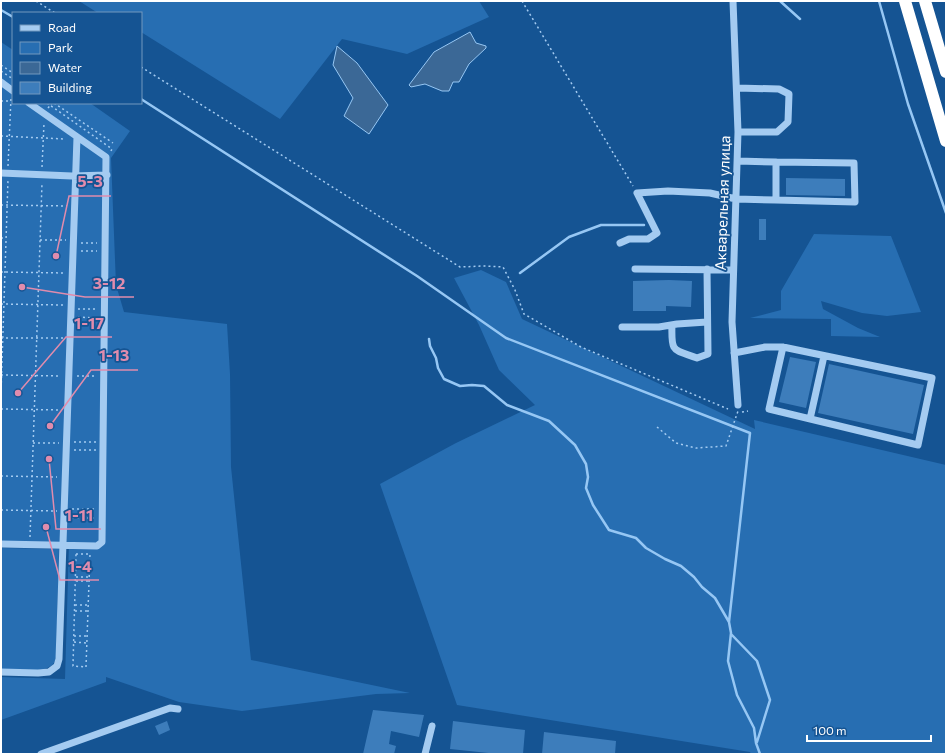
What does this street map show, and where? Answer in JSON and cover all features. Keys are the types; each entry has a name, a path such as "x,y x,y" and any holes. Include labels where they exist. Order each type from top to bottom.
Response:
{"highway":[{"path":"905,1 946,142"},
{"path":"925,1 946,72"}],"street":[{"name":"Акварельная улица","path":"733,1 737,88 738,161 732,322 738,405"},
{"path":"1,82 12,90"},
{"path":"737,88 779,89 789,94 788,122 777,132 738,132"},
{"path":"1,544 97,546 102,542 106,157 30,104"},
{"path":"1,672 49,672 57,666 59,659 77,137"},
{"path":"620,243 629,239 648,239 657,233 637,193 710,193 736,199 855,202 854,163 738,161"},
{"path":"776,162 776,200"},
{"path":"5,173 107,176"},
{"path":"635,269 733,270"},
{"path":"672,325 671,342 676,350 697,358 708,354 707,269"},
{"path":"622,327 659,327 707,322"},
{"path":"734,353 765,347 783,347 932,378 918,446 769,409 783,347"},
{"path":"810,419 824,356"},
{"path":"41,754 170,708 178,709"},
{"path":"425,754 432,726"}],"path":[{"path":"36,1 53,12"},
{"path":"522,1 613,156 637,193"},
{"path":"12,72 2,66 1,70 12,78"},
{"path":"142,68 460,267 503,267 515,290 524,314 581,347 728,409"},
{"path":"1,393 8,205 5,173 10,136 12,90"},
{"path":"1,101 11,101"},
{"path":"54,104 113,143"},
{"path":"50,106 112,149"},
{"path":"30,545 44,114"},
{"path":"1,136 71,139 77,137"},
{"path":"1,205 75,207"},
{"path":"1,238 6,238"},
{"path":"40,240 105,243"},
{"path":"74,251 105,252"},
{"path":"1,272 73,273"},
{"path":"1,304 38,304 104,309"},
{"path":"71,317 104,318"},
{"path":"2,338 71,338"},
{"path":"1,375 103,376"},
{"path":"657,428 676,443 682,445 696,448 726,446 738,412 738,405"},
{"path":"1,409 68,410"},
{"path":"33,443 102,442"},
{"path":"67,450 102,450"},
{"path":"1,476 66,477"},
{"path":"64,512 102,509"},
{"path":"1,510 64,512 102,518"},
{"path":"76,554 90,554 89,577 86,667 73,666 76,554"},
{"path":"1,570 1,588"},
{"path":"76,577 89,577"},
{"path":"76,581 89,581"},
{"path":"75,605 88,605"},
{"path":"75,611 88,611"},
{"path":"74,636 88,636"},
{"path":"74,642 87,642"}],"green space":[{"path":"79,1 479,1 489,17 407,54 342,39 280,119 142,33 142,12 96,12"},
{"path":"1,42 12,49 12,104 91,104 130,131 111,158 116,285 124,312 227,324 230,374 231,467 251,660 410,693 376,694 242,711 179,702 106,677 106,682 1,720 1,677 65,679 69,543 1,541"},
{"path":"814,234 891,236 921,312 887,316 862,313 821,301 823,309 858,328 880,337 831,336 831,319 750,318 781,310 781,291"},
{"path":"481,270 506,282 522,319 755,429 754,420 946,465 946,754 751,754 750,752 457,705 380,484 456,443 535,405 499,370 479,325 454,278"},
{"path":"1,548 59,549 56,657 52,665 45,669 1,669"}],"water":[{"path":"470,32 476,43 486,46 486,48 469,64 459,82 453,82 449,91 442,91 425,84 411,87 409,85 434,52"},
{"path":"337,46 357,63 388,105 369,134 344,116 353,98 333,65"}],"building":[{"path":"786,178 845,179 845,196 786,195"},
{"path":"759,219 766,219 766,240 759,240"},
{"path":"633,281 692,281 691,307 666,306 666,311 633,311"},
{"path":"790,357 816,362 806,408 779,402"},
{"path":"829,364 924,385 913,434 818,413"},
{"path":"373,710 424,715 419,737 391,731 389,744 396,746 394,754 363,754"},
{"path":"167,721 170,730 159,735 155,726"},
{"path":"453,721 525,730 523,754 498,754 450,749"},
{"path":"544,732 616,741 615,754 542,754"}],"waterway":[{"path":"780,1 800,19"},
{"path":"879,1 908,104 946,213"},
{"path":"1,10 12,16"},
{"path":"142,100 417,276 506,338 750,433 729,622"},
{"path":"520,273 569,237 601,225 644,225"},
{"path":"429,339 438,368 444,379 460,386 484,386 507,405 549,421 575,445 586,464 588,477 586,488 593,505 609,530 636,538 646,548 681,566 715,598 729,622 731,633 728,661 737,695 754,728 756,743 760,754"},
{"path":"731,634 757,661 770,700 757,742"}],"place":[{"name":"5-3","path":"56,256"},
{"name":"3-12","path":"22,287"},
{"name":"1-17","path":"18,393"},
{"name":"1-13","path":"50,426"},
{"name":"1-11","path":"49,459"},
{"name":"1-4","path":"46,527"}]}
